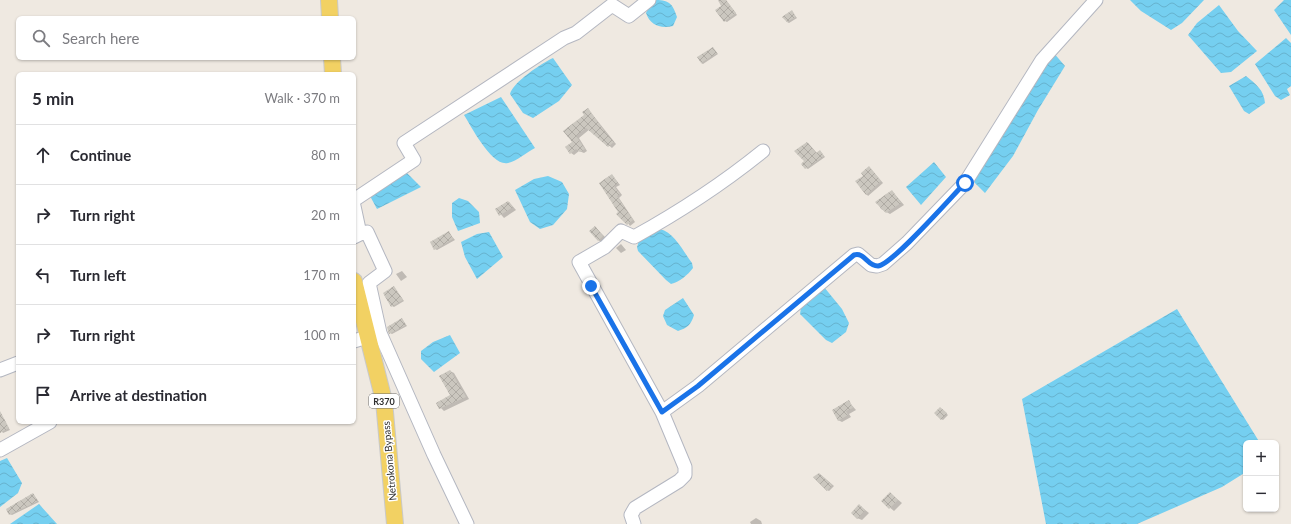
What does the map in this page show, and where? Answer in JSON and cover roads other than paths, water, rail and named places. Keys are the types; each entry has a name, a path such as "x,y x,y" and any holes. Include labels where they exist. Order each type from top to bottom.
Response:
{"main road":[{"path":"329,0 330,16"},
{"path":"332,60 333,72"},
{"name":"Netrokona Bypass","path":"356,290 384,401 395,524"}],"street":[{"path":"356,199 414,160 404,143 564,38 576,33 612,5 629,16 649,0"},
{"path":"662,412 698,386 854,255 858,254 871,265 877,266 883,264 907,243 965,183 1042,60 1096,0"},
{"path":"634,524 631,515 635,508 679,481 685,474 685,467 662,412 579,262 605,247 621,231 634,237 684,209 726,181 763,151"},
{"path":"357,235 366,232 385,271 369,283 367,337 467,524"},
{"path":"0,370 16,364"},
{"path":"0,450 46,424"}],"water":[{"path":"656,0 668,2 674,9 677,17 673,26 664,27 656,25 650,21 646,13 649,6"},
{"path":"1130,0 1204,0 1182,23 1171,30 1141,11"},
{"path":"1284,0 1291,0 1291,35 1274,10"},
{"path":"1219,5 1238,31 1257,51 1231,72 1221,73 1188,35 1197,23"},
{"path":"1286,38 1291,43 1291,86 1287,89 1290,95 1281,100 1275,96 1255,64"},
{"path":"1052,51 1065,66 1038,110 1013,156 985,193 970,178"},
{"path":"553,58 572,85 559,101 533,118 523,113 510,94 516,84 535,68"},
{"path":"1246,76 1261,91 1265,103 1249,114 1244,111 1229,86"},
{"path":"501,97 535,148 508,163 502,163 495,159 483,145 464,115"},
{"path":"934,162 946,177 921,205 906,187"},
{"path":"407,173 421,187 377,209 370,196"},
{"path":"548,176 562,182 569,194 567,209 553,225 540,229 530,222 515,190 534,179"},
{"path":"459,198 468,201 479,212 480,223 458,231 452,217 452,203"},
{"path":"660,229 670,234 674,238 692,263 693,268 683,278 671,284 638,251 637,247 639,241"},
{"path":"489,232 503,257 477,279 465,257 461,242 477,234"},
{"path":"824,287 842,309 849,323 846,332 832,343 826,340 800,314 801,308 820,288"},
{"path":"683,298 694,315 688,326 678,331 667,325 663,316 665,310"},
{"path":"1177,309 1258,440 1243,440 1243,474 1222,487 1137,524 1046,524 1022,399"},
{"path":"450,335 460,353 434,372 421,359 421,351 433,342"},
{"path":"7,458 22,483 18,493 0,507 0,461"},
{"path":"39,504 57,524 10,524"}]}
